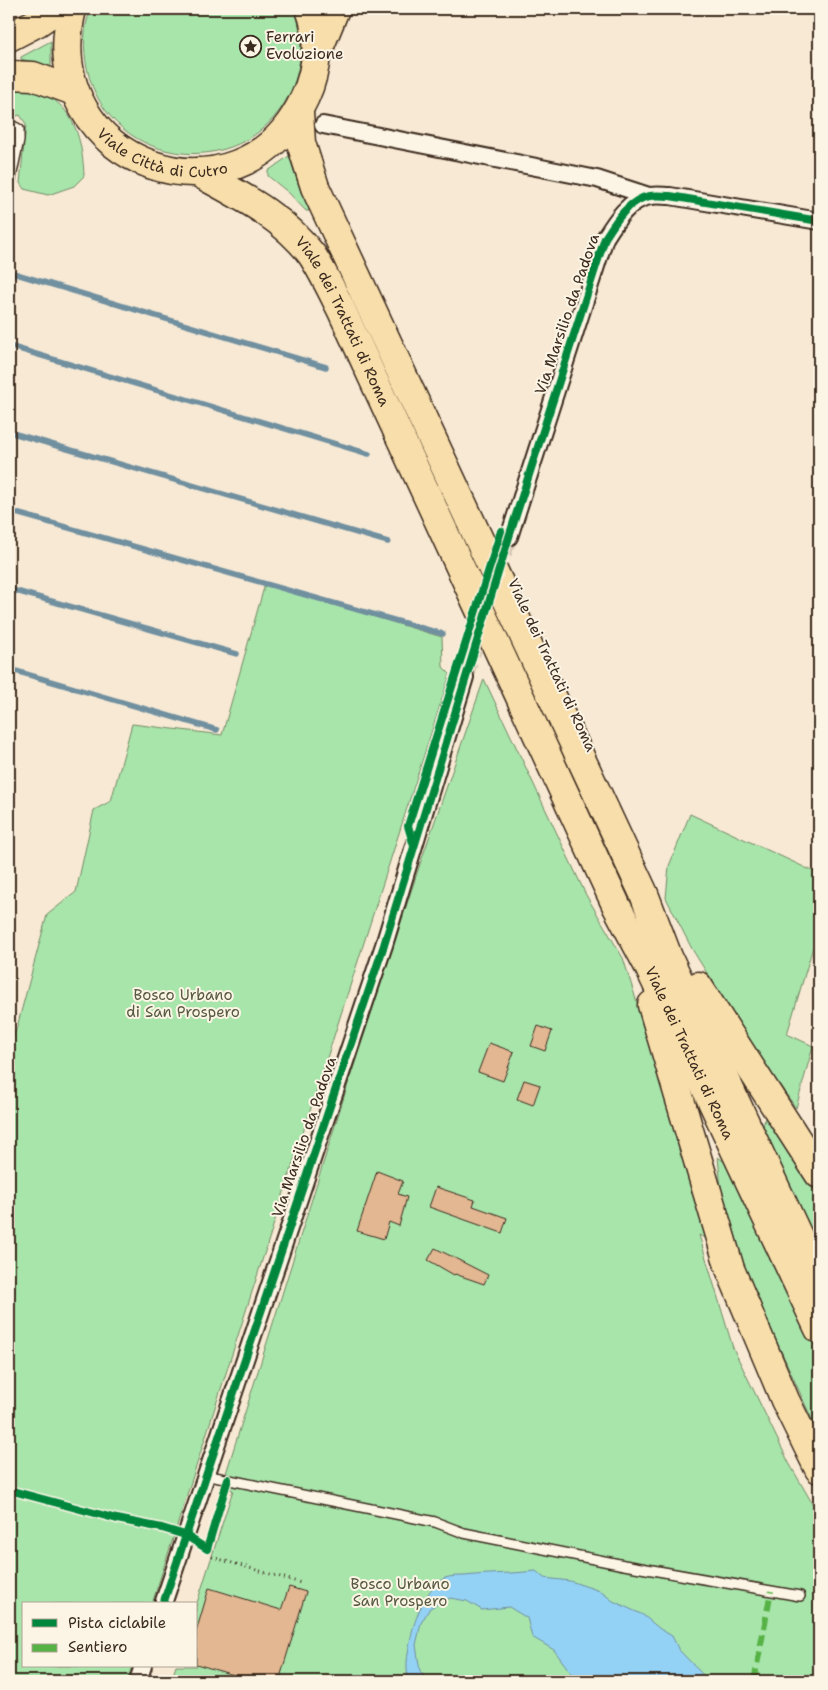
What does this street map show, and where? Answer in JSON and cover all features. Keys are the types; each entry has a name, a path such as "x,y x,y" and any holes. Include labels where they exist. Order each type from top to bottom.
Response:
{"highway":[{"path":"9,37 38,22 57,9"},
{"name":"Viale Città di Cutro","path":"72,9 66,48 68,70 74,91 86,115 103,136 124,152 147,164 172,170 197,172 217,170 237,164 255,155 277,138 298,112 312,83 317,52 314,18 310,9"},
{"path":"317,52 335,9"},
{"path":"9,76 33,76 74,91"},
{"name":"Viale dei Trattati di Roma","path":"298,112 301,143 315,187 644,894 668,957 819,1281"},
{"name":"Viale dei Trattati di Roma","path":"197,172 229,189 280,222 303,245 322,272 341,309 617,906 649,967 819,1329"},
{"path":"644,894 707,1002 819,1174"},
{"path":"617,906 661,1034 697,1162 730,1269 785,1400 819,1469"}],"street":[{"path":"323,125 597,179 649,196 670,196 819,221"},
{"name":"Via Marsilio da Padova","path":"508,537 605,238 617,218 629,206 649,196"},
{"name":"Via Marsilio da Padova","path":"164,1602 384,945 465,677"},
{"path":"138,1681 142,1668"}],"lane":[{"path":"9,124 19,129 19,140 9,187"},
{"path":"205,1475 435,1522 464,1533 624,1566 800,1596"}],"path":[{"path":"212,1557 301,1583"}],"green space":[{"path":"91,9 294,9 299,28 301,48 293,86 274,118 247,140 216,151 183,153 151,146 123,129 101,103 87,68 85,53 84,38"},
{"path":"51,41 51,67 21,59 21,57"},
{"path":"9,87 29,89 44,94 57,102 67,113 74,126 83,158 84,176 74,186 48,195 24,189 20,183 26,124 20,115 9,118"},
{"path":"289,156 309,211 306,211 289,193 268,176 268,171"},
{"name":"Bosco Urbano di San Prospero","path":"265,584 442,637 443,667 450,674 153,1602 22,1602 22,1668 131,1668 127,1681 9,1681 9,1047 17,1027 47,915 76,892 94,810 111,801 132,724 222,735"},
{"name":"Bosco Urbano San Prospero","path":"484,679 586,895 623,958 707,1239 699,1235 733,1348 789,1463 819,1515 819,1681 171,1681 175,1668 198,1668 197,1602 233,1490 222,1486 348,1084 420,864"},
{"path":"690,814 819,874 819,927 787,1034 813,1046 796,1108 759,1056 692,949 666,898 669,866"},
{"path":"765,1118 772,1120 819,1187 819,1259 763,1127"},
{"path":"718,1157 731,1167 819,1348 819,1435 744,1269 721,1189"}],"water":[{"path":"536,1571 544,1578 570,1581 600,1591 613,1601 643,1615 672,1636 679,1650 706,1678 706,1681 577,1681 554,1650 532,1637 527,1618 509,1607 482,1610 467,1601 450,1598 430,1608 421,1623 416,1645 420,1671 428,1681 409,1681 407,1656 414,1625 433,1587 445,1578 452,1576"}],"building":[{"path":"538,1026 552,1031 545,1051 531,1046"},
{"path":"489,1043 514,1052 503,1081 478,1072"},
{"path":"524,1080 540,1085 533,1105 517,1099"},
{"path":"377,1171 403,1181 398,1194 407,1197 399,1226 389,1222 384,1239 357,1231"},
{"path":"436,1187 475,1200 473,1206 507,1218 502,1233 429,1207"},
{"path":"435,1248 488,1275 484,1284 454,1275 428,1260"},
{"path":"289,1587 306,1592 279,1681 254,1681 198,1665 198,1625 209,1588 281,1610"}],"waterway":[{"path":"10,272 326,367"},
{"path":"9,346 369,454"},
{"path":"9,432 388,542"},
{"path":"9,511 443,634"},
{"path":"9,589 237,654"},
{"path":"9,669 217,730"}],"tunnel":[{"path":"496,577 509,537"},
{"path":"465,677 484,617"}],"marked path":[{"path":"754,1681 771,1591"}],"cycle path":[{"path":"164,1602 384,945 509,537 605,238 618,218 629,206 642,198 653,196 670,196 819,221"},
{"path":"414,846 408,826 501,531"},
{"path":"9,1490 117,1519 162,1528 185,1535 207,1549 228,1479"}],"place":[{"name":"Ferrari Evoluzione","path":"250,46"}]}
